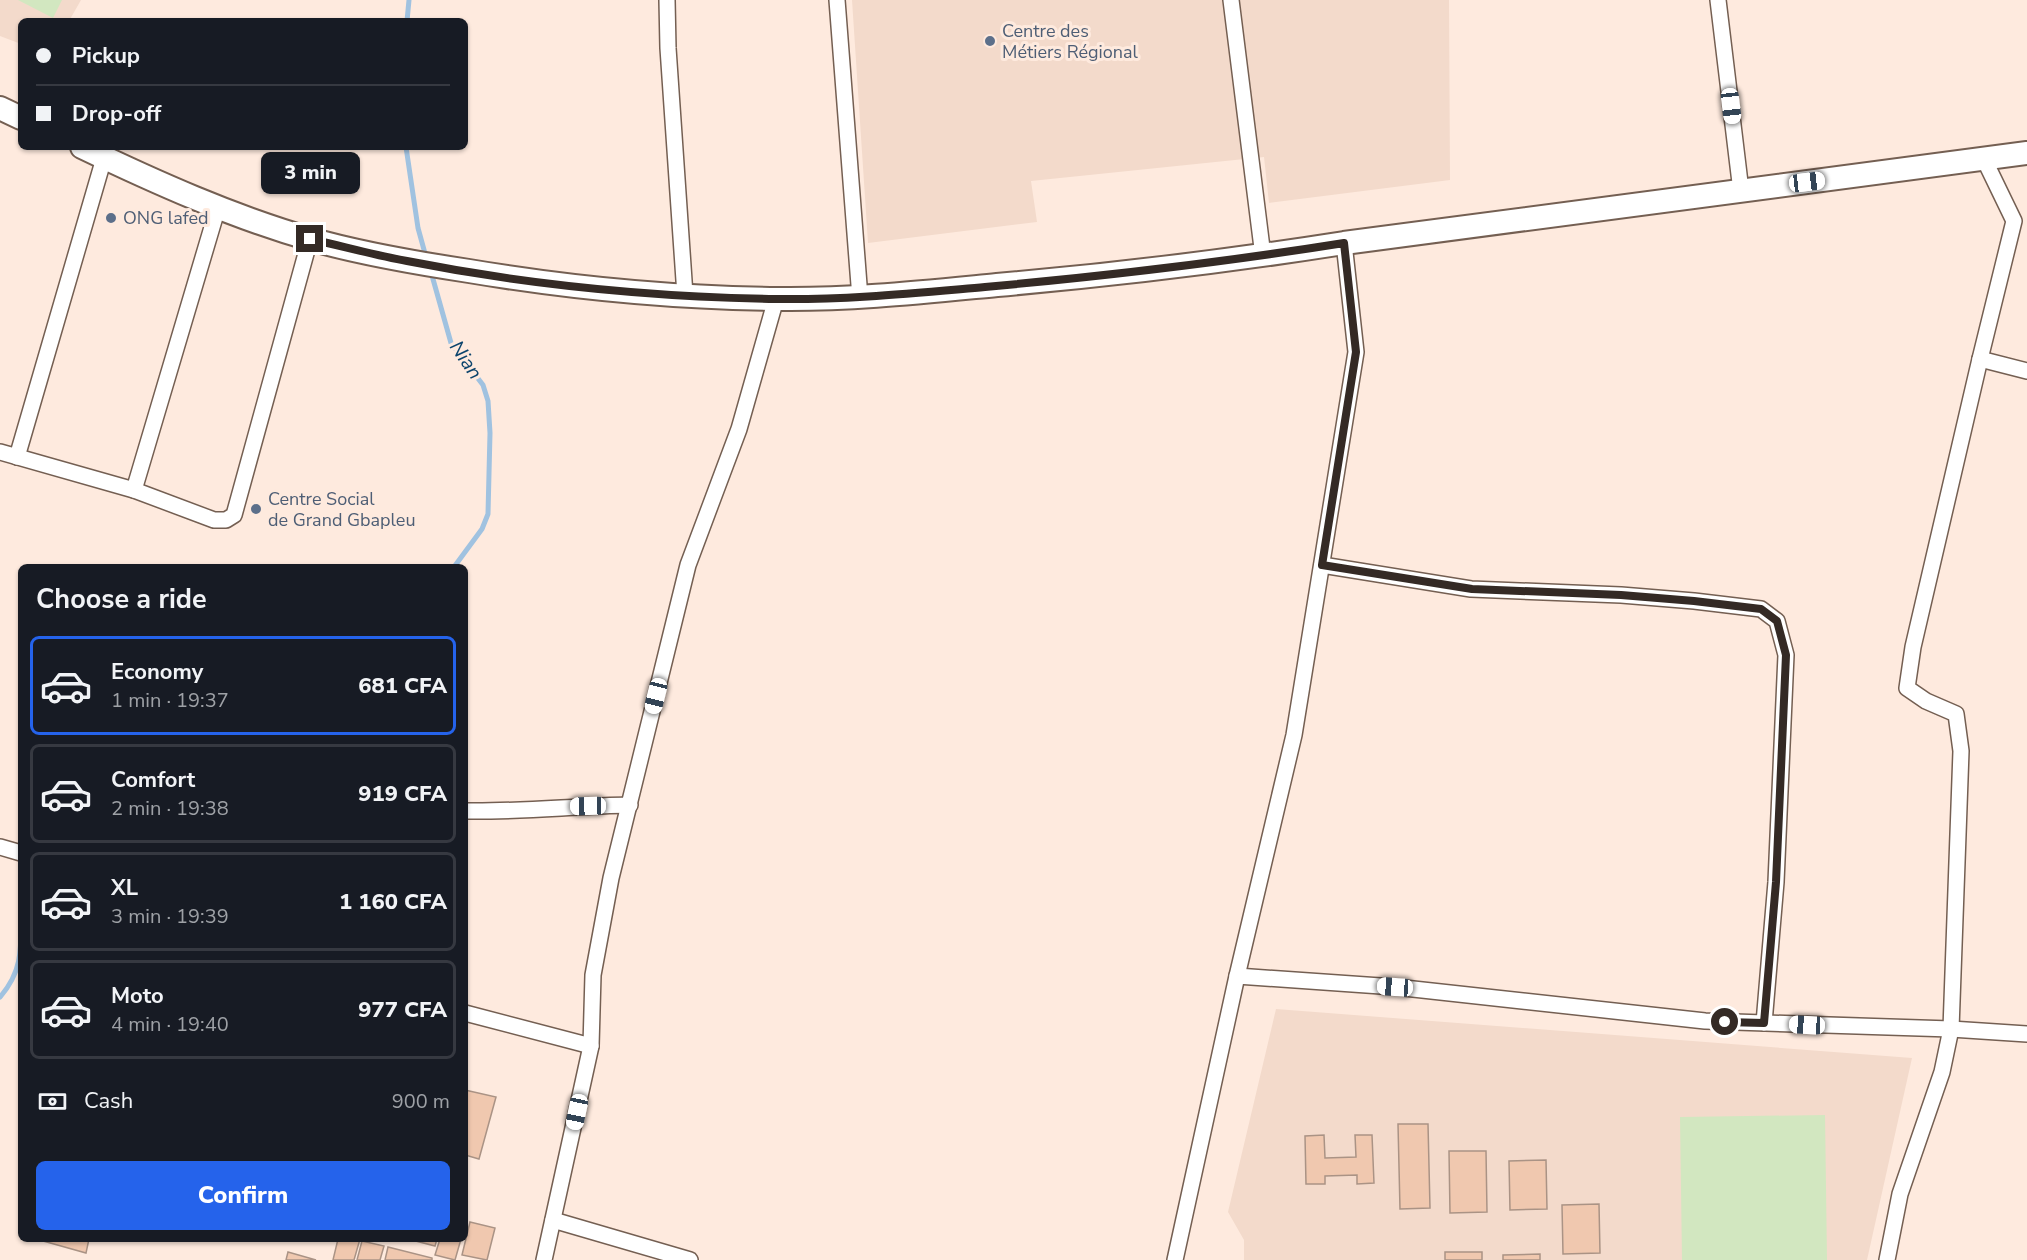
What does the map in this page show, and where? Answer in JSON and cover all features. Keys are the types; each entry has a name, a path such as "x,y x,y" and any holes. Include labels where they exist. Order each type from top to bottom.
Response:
{"main road":[{"path":"0,108 18,117"},
{"path":"88,150 218,207 310,239 407,261 545,284 685,295 776,299 860,298 1055,280 1263,256 1344,243 2027,153"}],"street":[{"path":"668,0 668,48 685,295"},
{"path":"837,0 860,298"},
{"path":"1232,0 1263,256"},
{"path":"1718,0 1741,191"},
{"path":"17,457 105,158"},
{"path":"1887,1260 1900,1194 1942,1072 1951,1029 1961,751 1956,714 1926,701 1907,688 1913,647 2014,221 1984,159"},
{"path":"134,490 218,207"},
{"path":"0,452 134,490 214,520 226,520 234,515 310,239"},
{"path":"1174,1260 1237,976 1294,735 1356,352 1344,243"},
{"path":"544,1260 591,1046 592,975 611,878 688,566 739,429 776,299"},
{"path":"1980,359 2027,371"},
{"path":"1322,565 1472,589 1621,595 1761,609 1777,621 1786,655 1776,882 1764,1023"},
{"path":"468,811 513,812 630,805"},
{"path":"0,847 18,852"},
{"path":"1237,976 1395,987 1705,1021 1951,1029 2027,1034"},
{"path":"468,1014 591,1046"},
{"path":"553,1220 690,1260"}],"shaded area":[{"path":"0,0 81,0 71,18 18,18 18,43 0,36"},
{"path":"852,0 1449,0 1450,180 1269,203 1264,157 1031,181 1037,222 868,243"},
{"path":"1276,1009 1912,1058 1867,1260 1244,1260 1244,1240 1228,1212"}],"green space":[{"path":"18,0 62,0 53,18"},
{"path":"1825,1115 1827,1260 1682,1260 1680,1117"}],"building":[{"path":"468,1091 496,1097 479,1159 468,1156"},
{"path":"1398,1124 1428,1124 1430,1208 1400,1209"},
{"path":"1324,1135 1325,1158 1356,1157 1355,1135 1372,1135 1374,1183 1357,1184 1357,1175 1325,1176 1325,1184 1306,1184 1305,1136"},
{"path":"1449,1151 1486,1151 1487,1212 1450,1213"},
{"path":"1546,1160 1547,1209 1510,1210 1509,1161"},
{"path":"1599,1204 1600,1253 1563,1254 1562,1205"},
{"path":"470,1222 495,1228 487,1260 462,1255 465,1242 468,1242"},
{"path":"47,1242 88,1242 86,1253"},
{"path":"337,1242 359,1242 354,1260 333,1260"},
{"path":"362,1242 384,1246 380,1260 357,1260"},
{"path":"420,1242 436,1242 435,1246"},
{"path":"439,1242 460,1242 455,1260 435,1255"},
{"path":"388,1247 432,1258 432,1260 385,1260"},
{"path":"288,1252 316,1260 286,1260"},
{"path":"1445,1252 1482,1252 1482,1260 1445,1260"},
{"path":"1540,1254 1540,1260 1503,1260 1503,1255"}],"waterway":[{"name":"Nian","path":"407,18 409,0"},
{"name":"Nian","path":"406,150 418,228 426,257"},
{"name":"Nian","path":"431,272 451,343 483,385 488,401 490,433 488,514 482,529 456,564"},
{"name":"Nian","path":"0,997 13,978 18,964"}],"place":[{"name":"Centre des Métiers Régional","path":"990,41"},
{"name":"ONG lafed","path":"111,218"},
{"name":"Centre Social de Grand Gbapleu","path":"256,509"}],"route":[{"path":"310,239 407,261 545,284 655,293 776,299 860,298 1055,280 1263,256 1344,243 1356,352 1322,565 1472,589 1621,595 1761,609 1777,621 1786,655 1776,882 1764,1023 1725,1022"}]}
